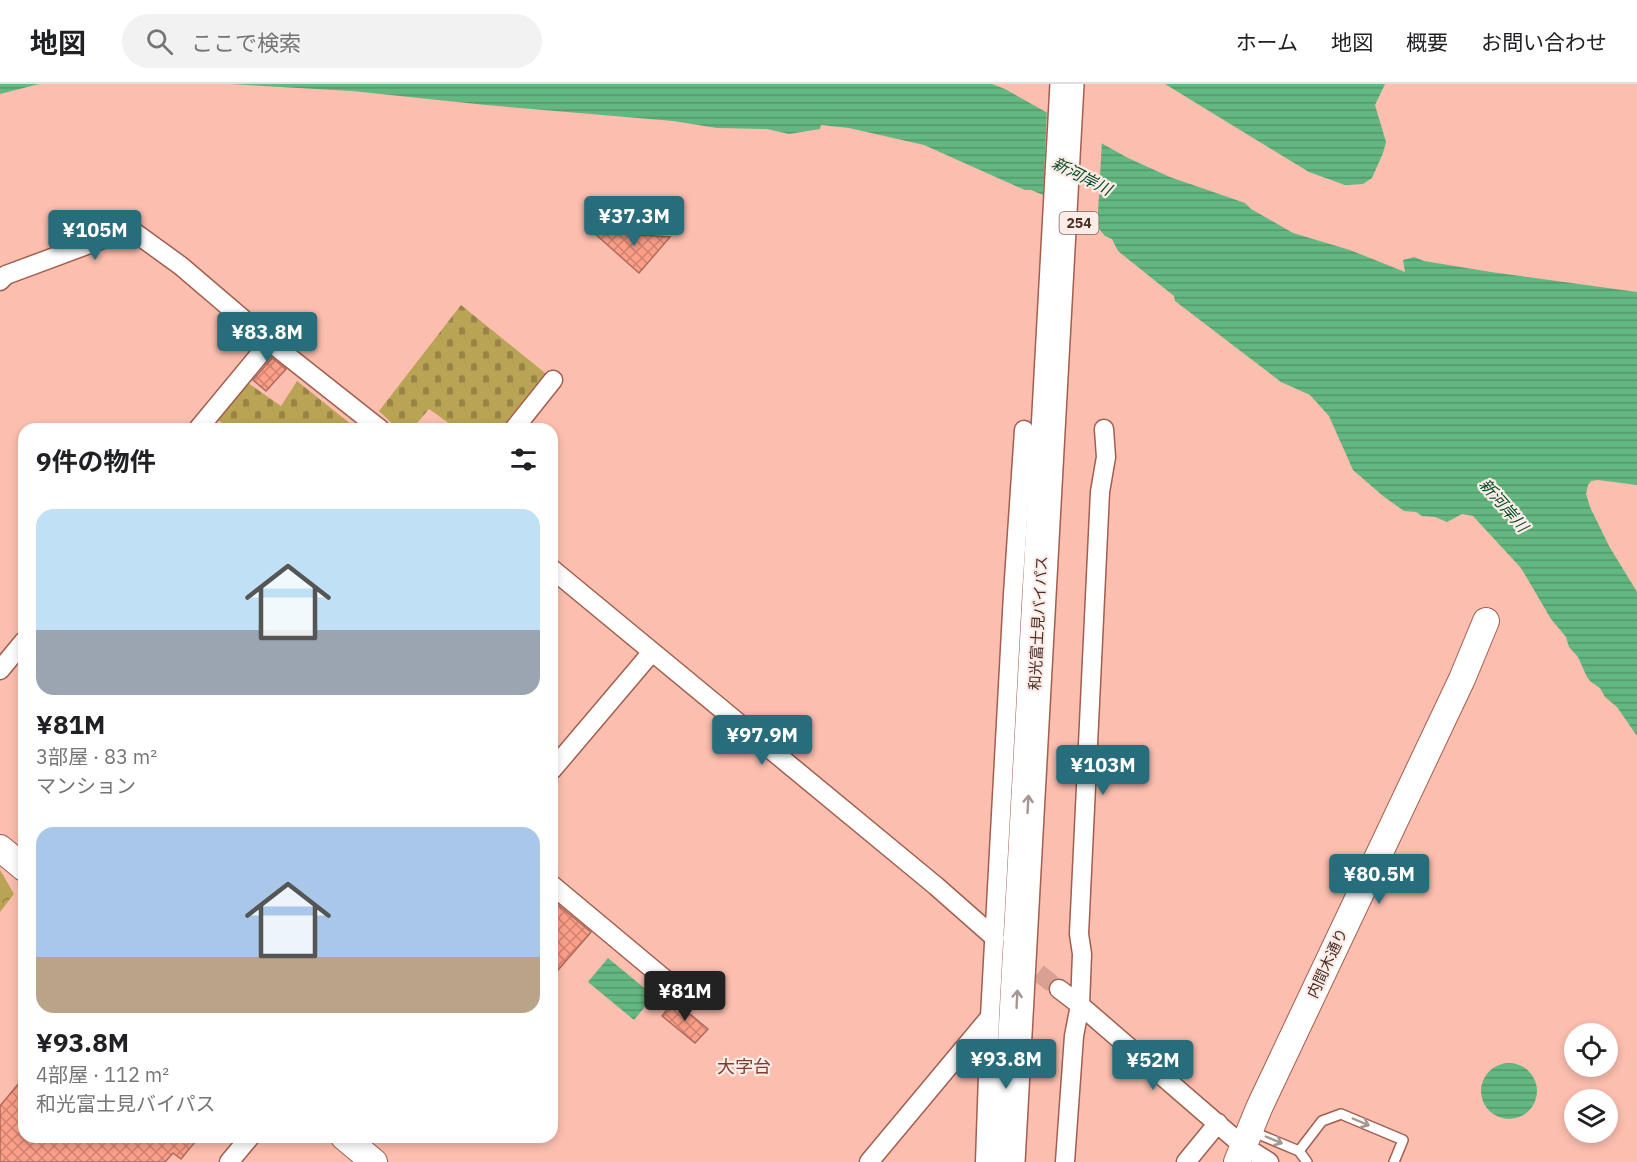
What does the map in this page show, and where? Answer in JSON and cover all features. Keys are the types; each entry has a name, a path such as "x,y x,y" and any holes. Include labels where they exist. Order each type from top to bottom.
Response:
{"highway":[{"name":"和光富士見バイパス","path":"1031,1162 1062,354 1067,84"},
{"name":"和光富士見バイパス","path":"1008,1162 1062,354 1087,84"}],"street":[{"path":"0,281 6,274 130,229 181,266 270,342 372,423"},
{"path":"203,423 270,342"},
{"path":"519,423 553,380"},
{"path":"1065,1162 1074,1036 1080,1005 1082,954 1079,934 1100,492 1106,457 1104,429"},
{"path":"985,1162 990,1017 1012,594 1024,430"},
{"path":"558,574 936,886 995,938"},
{"name":"内間木通り","path":"1243,1146 1462,678 1483,627"},
{"path":"0,670 18,648"},
{"path":"558,763 652,652"},
{"path":"0,848 18,863"},
{"path":"558,890 685,996"},
{"path":"1059,989 1243,1146 1269,1162"},
{"path":"869,1162 990,1017"},
{"path":"1186,1162 1218,1123"},
{"path":"229,1162 245,1143"},
{"path":"351,1143 374,1162"}],"lane":[{"path":"1299,1150 1322,1120 1341,1114 1403,1140 1394,1162"},
{"path":"1243,1146 1299,1150"},
{"path":"1299,1150 1307,1162"}],"green space":[{"path":"461,305 550,377 512,423 449,423 429,409 417,423 392,423 379,411"},
{"path":"297,381 350,423 222,423 217,419 248,383 281,406"},
{"path":"0,870 14,894 0,912"}],"water":[{"path":"0,84 39,84 0,94"},
{"name":"新河岸川","path":"230,84 992,84 1005,89 1128,158 1170,177 1245,203 1251,209 1293,233 1350,250 1405,272 1403,260 1414,257 1424,261 1491,272 1637,292 1637,485 1591,481 1586,494 1609,546 1637,592 1637,736 1617,707 1587,677 1578,657 1569,647 1566,637 1551,619 1521,568 1473,516 1462,514 1447,522 1435,517 1422,516 1416,512 1404,511 1383,496 1353,470 1329,416 1310,395 1281,382 1175,301 1174,296 1118,251 1112,239 1105,236 1095,224 1048,197 1025,190 924,145 849,128 821,125 820,129 789,134 767,129 717,128 673,121 352,91"},
{"path":"1165,84 1385,84 1375,105 1386,142 1383,153 1372,178 1363,184 1345,185 1309,172"},
{"path":"608,958 654,996 634,1020 588,982"},
{"path":"1509,1063 1520,1065 1529,1071 1535,1080 1537,1091 1535,1102 1529,1111 1520,1117 1509,1119 1498,1117 1489,1111 1483,1102 1481,1091 1483,1080 1489,1071 1498,1065"}],"pier":[{"path":"1047,110 1102,140 1097,231 1093,226 1043,198"}],"building":[{"path":"593,232 670,237 639,273"},
{"path":"272,358 286,369 266,391 253,380"},
{"path":"558,905 591,932 558,970"},
{"path":"674,1001 708,1029 695,1043 662,1016"},
{"path":"18,1084 18,1143 194,1143 181,1159 173,1153 165,1162 0,1162 0,1106"}],"tunnel":[{"path":"1017,956 1059,989"}],"district":[{"name":"大字台","path":"744,1066"}]}
